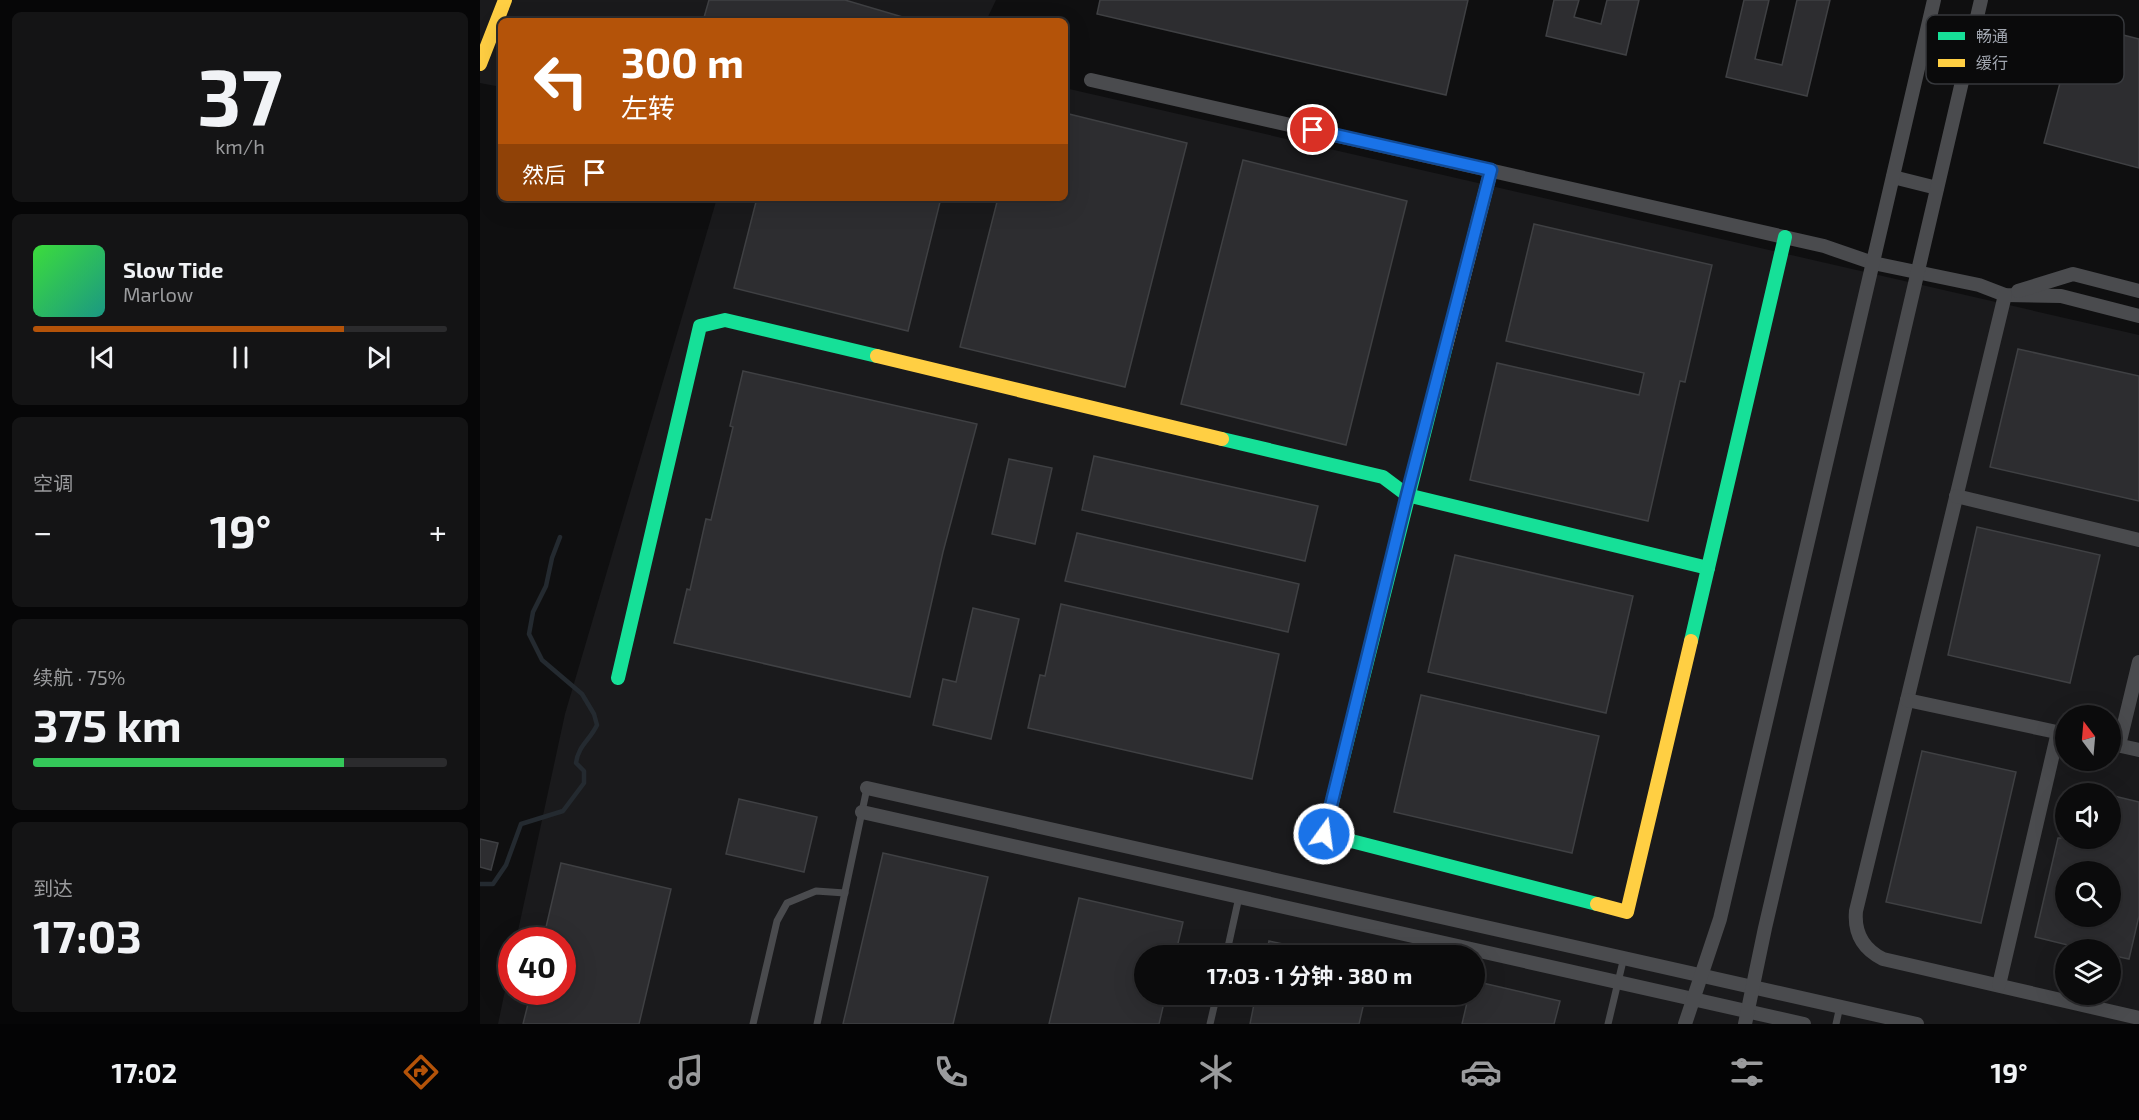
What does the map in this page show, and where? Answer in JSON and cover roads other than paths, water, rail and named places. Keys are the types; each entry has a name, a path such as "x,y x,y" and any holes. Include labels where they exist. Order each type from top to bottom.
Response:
{"street":[{"path":"480,64 505,0"},
{"path":"1931,15 1934,0"},
{"path":"1977,15 1980,0"},
{"path":"1685,1024 1720,918 1926,35"},
{"path":"1091,80 1824,246 1873,263 1979,285 2004,295 2061,296 2139,316"},
{"path":"1746,1018 1961,84"},
{"path":"1491,170 1407,495 1324,834 1628,912 1785,237"},
{"path":"1893,177 1937,188"},
{"path":"2004,295 2073,274 2139,291"},
{"path":"2004,295 1856,911 1857,932 1870,951 1883,959 2139,1018"},
{"path":"618,678 700,326 725,320 1383,477 1407,495 1708,568"},
{"path":"1956,496 2139,540"},
{"path":"2121,724 2139,662"},
{"path":"1907,700 2055,732"},
{"path":"2121,746 2139,750"},
{"path":"1999,985 2055,761"},
{"path":"867,788 1917,1024"},
{"path":"862,812 1694,999 1746,1018 1804,1024"}],"lane":[{"path":"817,1024 867,788"},
{"path":"753,1024 777,921 787,903 816,891 845,893"},
{"path":"1228,945 1239,897"},
{"path":"1608,1024 1624,957"},
{"path":"1210,1024 1214,1005"},
{"path":"1836,1024 1840,1006"}],"waterway":[{"path":"480,884 493,884 506,865 521,824 563,811 584,783 584,771 576,763 579,752 597,725 594,714 582,694 542,660 529,634 533,612 546,586 552,558 560,537"}]}
